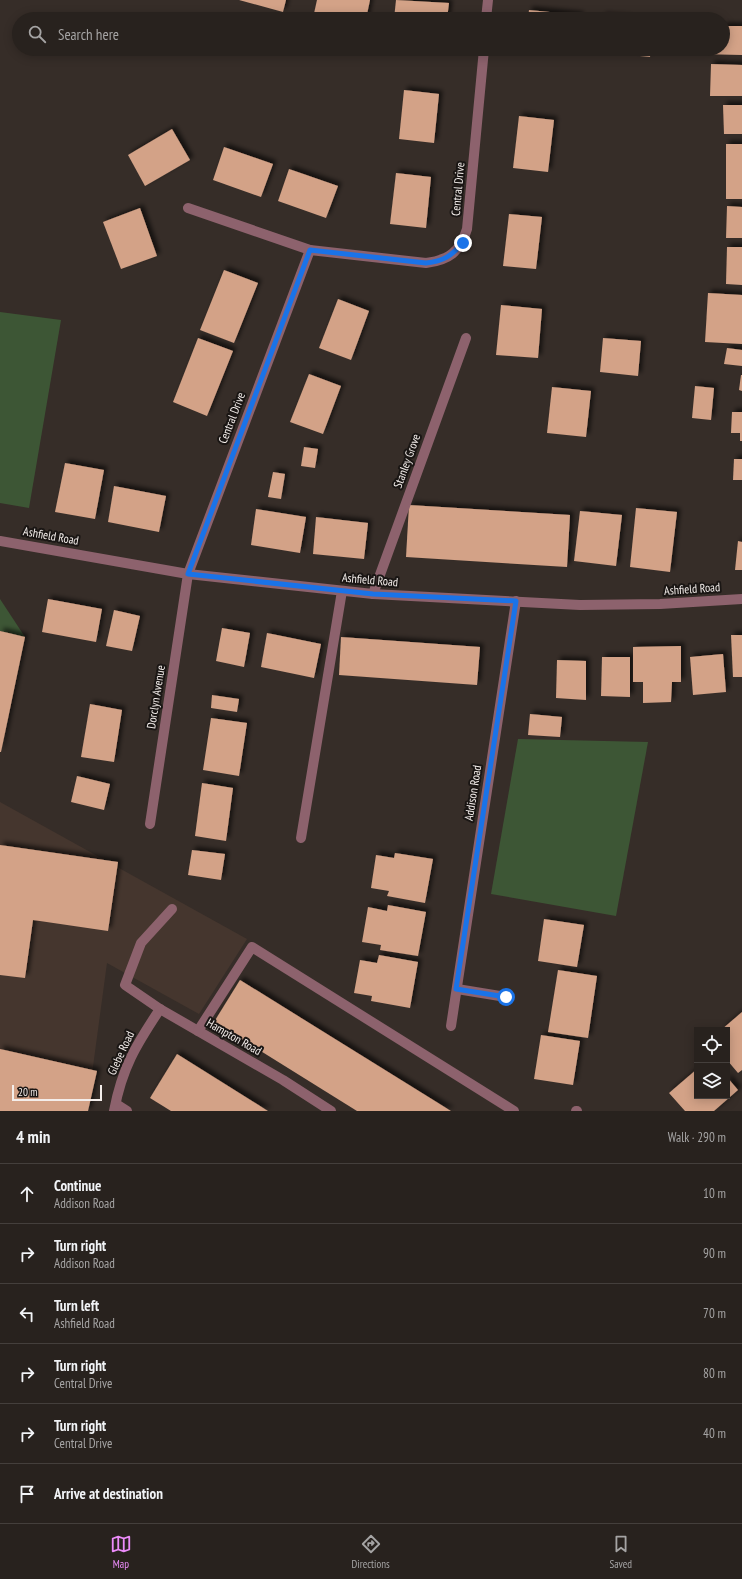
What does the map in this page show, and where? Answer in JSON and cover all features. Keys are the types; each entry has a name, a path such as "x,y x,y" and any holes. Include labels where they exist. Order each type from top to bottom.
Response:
{"street":[{"path":"487,12 488,0"},
{"name":"Central Drive","path":"188,208 310,250 426,263 440,261 453,254 463,243 467,229 483,56"},
{"name":"Central Drive","path":"188,574 310,250"},
{"name":"Stanley Grove","path":"373,594 466,338"},
{"name":"Ashfield Road","path":"0,541 188,574 373,594 580,605 660,604 742,599"},
{"name":"Dorclyn Avenue","path":"150,824 188,574"},
{"path":"301,838 342,590"},
{"name":"Addison Road","path":"451,1026 516,601"},
{"name":"Hampton Road","path":"172,909 141,943 125,985 160,1009 283,1080 331,1111"},
{"path":"198,1031 252,947 514,1111"},
{"path":"456,989 506,997"},
{"name":"Glebe Road","path":"115,1107 122,1076 135,1046 160,1009"},
{"path":"115,1107 127,1111"}],"shaded area":[{"path":"0,802 247,939 199,1014 107,963 87,1111 0,1111"}],"green space":[{"path":"0,312 61,320 29,508 0,503"},
{"path":"0,599 25,637 0,631"},
{"path":"518,739 648,742 616,916 491,894"}],"building":[{"path":"239,0 286,0 283,12"},
{"path":"317,0 370,0 367,12 314,12"},
{"path":"396,0 449,3 448,12 395,12"},
{"path":"529,10 549,12 529,12"},
{"path":"730,26 742,26 742,55 730,55"},
{"path":"711,64 742,65 742,96 710,96"},
{"path":"404,90 439,94 434,143 399,139"},
{"path":"723,105 742,105 742,134 724,134"},
{"path":"519,116 554,120 548,172 513,168"},
{"path":"172,129 190,160 145,186 128,155"},
{"path":"726,144 742,144 742,199 726,199"},
{"path":"224,147 273,164 261,197 213,180"},
{"path":"289,169 338,186 326,218 278,201"},
{"path":"396,173 431,177 426,228 390,224"},
{"path":"727,206 742,207 742,238 726,238"},
{"path":"140,208 157,256 121,269 103,222"},
{"path":"509,214 542,217 536,269 503,266"},
{"path":"727,247 742,247 742,285 726,284"},
{"path":"224,270 258,283 234,343 200,330"},
{"path":"708,293 742,295 742,344 705,342"},
{"path":"338,299 369,311 351,360 319,348"},
{"path":"501,305 542,309 538,358 496,355"},
{"path":"198,338 233,351 207,416 173,402"},
{"path":"603,338 641,341 638,376 600,372"},
{"path":"727,348 742,350 742,366 724,364"},
{"path":"309,374 341,386 323,434 290,422"},
{"path":"742,375 742,391 739,390"},
{"path":"695,386 714,388 711,420 692,418"},
{"path":"552,387 591,391 586,437 547,433"},
{"path":"732,412 742,412 742,441 740,441 740,433 731,433"},
{"path":"304,447 318,449 315,468 301,466"},
{"path":"734,459 742,459 742,480 733,480"},
{"path":"65,463 104,470 95,519 55,512"},
{"path":"273,472 285,474 281,499 268,497"},
{"path":"114,486 166,496 159,532 108,522"},
{"path":"409,505 570,515 567,567 406,557"},
{"path":"636,508 677,512 670,572 630,567"},
{"path":"256,509 306,517 300,553 251,545"},
{"path":"580,511 622,515 616,566 574,561"},
{"path":"316,517 368,523 364,559 313,554"},
{"path":"738,541 742,542 742,570 735,570"},
{"path":"48,599 102,609 96,642 42,632"},
{"path":"114,610 140,616 132,651 106,646"},
{"path":"222,628 250,633 244,667 216,661"},
{"path":"0,631 25,637 1,752 0,752"},
{"path":"267,633 321,644 314,678 261,667"},
{"path":"731,635 742,635 742,677 733,677"},
{"path":"341,637 480,647 477,685 339,675"},
{"path":"681,646 681,682 672,682 671,702 643,703 643,682 633,682 633,647"},
{"path":"723,654 726,692 693,695 690,657"},
{"path":"602,657 630,657 630,697 601,696"},
{"path":"557,660 586,661 586,700 556,698"},
{"path":"212,695 239,699 237,712 211,708"},
{"path":"90,704 122,710 114,762 81,757"},
{"path":"530,714 562,717 560,737 528,735"},
{"path":"211,718 247,723 239,776 203,770"},
{"path":"77,776 110,784 104,810 71,802"},
{"path":"202,783 233,788 226,841 195,836"},
{"path":"0,845 118,862 108,931 33,920 25,978 0,975"},
{"path":"192,850 225,854 221,880 188,875"},
{"path":"395,853 433,859 425,903 387,896 389,891 371,888 376,855 394,858"},
{"path":"388,905 426,912 418,956 380,950 381,945 362,942 368,907 387,911"},
{"path":"544,919 584,925 577,967 538,961"},
{"path":"379,955 418,962 410,1008 371,1001 372,996 354,993 360,960 377,963"},
{"path":"558,970 597,976 588,1038 548,1032"},
{"path":"240,980 451,1111 357,1111 214,1022"},
{"path":"742,1012 742,1070 738,1073 730,1064 730,1027 724,1027"},
{"path":"541,1035 580,1041 573,1085 534,1079"},
{"path":"0,1049 97,1071 88,1111 0,1111"},
{"path":"177,1054 268,1111 171,1111 150,1098"},
{"path":"694,1072 694,1099 728,1099 714,1111 685,1111 669,1093"},
{"path":"730,1081 738,1090 730,1097"}],"route":[{"path":"463,243 453,254 440,261 426,263 310,250 188,574 373,594 516,601 456,989 506,997"}]}
